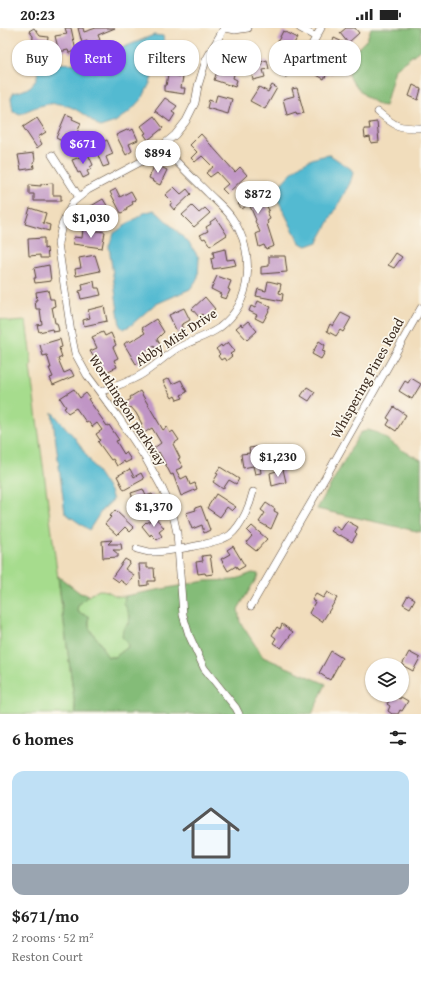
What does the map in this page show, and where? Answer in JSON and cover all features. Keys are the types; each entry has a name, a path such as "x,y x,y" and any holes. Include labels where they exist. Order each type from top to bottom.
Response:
{"street":[{"path":"225,28 235,30 248,28"},
{"name":"Worthington parkway","path":"225,28 206,60 198,86 195,103 186,122 175,135 146,159 88,190 73,202 62,225 58,243 75,353 87,376 119,418 138,447 161,486 172,510 179,548 183,615 189,635 204,668 236,708 239,714"},
{"path":"300,28 316,37"},
{"path":"314,40 321,28"},
{"path":"378,112 396,126 402,128 421,128"},
{"name":"Abby Mist Drive","path":"100,392 134,379 175,350 205,337 220,327 233,314 244,294 248,274 247,254 242,237 232,217 162,146"},
{"path":"52,155 79,197"},
{"name":"Whispering Pines Road","path":"251,606 421,308"},
{"path":"137,549 150,552 222,540 230,535 250,505 253,492"}],"green space":[{"path":"371,28 421,28 421,49 395,69 385,106 379,105 366,97 353,83 350,76 361,76 361,45 367,39"},
{"path":"0,318 11,322 26,321 32,365 30,367 76,714 0,714"},
{"path":"368,430 378,433 402,450 421,460 421,532 317,509 360,433"},
{"path":"252,573 259,574 238,609 240,622 263,657 326,684 312,714 76,714 58,576 80,593 88,595 77,608 79,613 89,616 89,627 91,632 96,637 108,657 115,657 128,647 127,642 122,637 123,629 129,623 130,616 124,603 125,596 205,581 234,580"},
{"path":"99,590 106,591 117,596 125,596 126,606 130,616 123,629 128,647 115,657 108,657 103,651 102,646 89,628 89,616 79,613 77,608 84,599"}],"water":[{"path":"154,35 163,36 164,40 142,40"},
{"path":"134,43 134,76 152,76 143,97 130,111 115,122 100,127 80,112 62,104 44,105 20,114 13,111 11,98 13,93 24,90 33,84 37,76 62,76 62,64 70,64 70,76 126,76 126,46"},
{"path":"330,155 351,169 353,173 350,183 318,242 307,246 300,243 278,200 278,187 300,165 321,156"},
{"path":"154,210 190,244 199,258 198,278 190,289 154,305 130,326 123,329 120,326 109,246 114,233 144,213"},
{"path":"52,412 75,438 110,491 113,500 102,510 89,530 65,513"}],"building":[{"path":"34,28 40,36 48,37 48,40 33,40 33,36 29,31"},
{"path":"65,28 71,28 74,40 70,40 69,53 68,50 62,51 62,40 56,40 55,36 67,34"},
{"path":"78,28 83,28 84,32 96,28 115,28 98,35 100,40 81,40"},
{"path":"346,28 355,28 359,33 351,40 346,40 340,33"},
{"path":"283,31 297,38 296,40 278,40"},
{"path":"267,60 269,69 263,70 265,77 253,80 252,76 261,76 261,62"},
{"path":"168,76 183,77 181,88 185,88 184,94 164,91 164,86 166,86"},
{"path":"216,76 234,76 233,78 237,80 235,87 214,80"},
{"path":"318,76 326,76 324,79"},
{"path":"272,85 277,88 265,109 250,101 259,87 268,92"},
{"path":"413,85 421,89 418,100 409,96"},
{"path":"297,88 304,113 297,115 296,112 287,115 283,99 294,96 292,89"},
{"path":"217,95 232,99 228,114 207,108 209,100 215,102"},
{"path":"165,98 177,106 172,112 175,114 170,122 155,111"},
{"path":"66,114 73,117 72,119 81,123 75,138 65,134 62,141 56,138"},
{"path":"154,116 163,128 148,140 144,134 146,133 141,126"},
{"path":"37,118 46,132 38,137 42,144 37,148 23,127"},
{"path":"377,122 379,142 371,143 370,137 365,138 364,129 370,129 369,123"},
{"path":"129,129 130,131 133,129 138,140 129,144 132,151 126,155 116,135"},
{"path":"201,134 235,172 240,167 247,175 227,194 222,189 228,184 217,172 210,177 206,173 213,167 202,156 195,162 191,158 197,152 190,145"},
{"path":"107,140 113,154 106,157 109,165 103,167 94,146"},
{"path":"34,153 34,168 21,170 18,155"},
{"path":"88,154 93,165 90,167 91,169 87,171 89,175 83,178 80,172 78,173 72,160"},
{"path":"155,164 167,170 160,185 149,178"},
{"path":"53,183 53,195 61,195 61,201 34,201 34,194 29,194 29,185 41,186 41,184"},
{"path":"248,185 251,189 255,186 262,196 259,198 263,206 266,205 269,210 267,211 270,219 267,221 267,224 274,246 266,249 264,245 259,247 256,234 260,232 249,204 242,209 238,204 244,200 239,192"},
{"path":"174,187 181,194 187,189 191,194 174,210 170,205 172,202 165,195"},
{"path":"116,189 120,197 131,191 136,200 132,202 133,204 126,208 127,210 121,213 110,192"},
{"path":"103,199 111,212 110,214 112,217 99,225 88,208"},
{"path":"192,206 199,213 205,208 210,213 194,227 182,215"},
{"path":"30,208 46,213 43,223 50,225 49,231 25,224"},
{"path":"216,218 227,235 210,246 205,238 203,239 200,235 208,231 206,227"},
{"path":"83,229 105,232 102,248 73,244 74,237 82,238"},
{"path":"44,238 44,249 47,248 48,258 40,258 40,255 29,256 28,239"},
{"path":"225,249 227,260 234,259 236,265 213,269 211,259 214,258 213,252"},
{"path":"396,253 402,257 394,268 388,265"},
{"path":"95,255 100,271 76,276 75,269 81,268 79,258"},
{"path":"269,256 285,256 287,272 261,274 261,267 269,266"},
{"path":"49,265 51,281 35,283 34,278 36,278 34,268"},
{"path":"217,276 231,281 228,289 230,290 226,299 220,297 221,294 211,289"},
{"path":"94,281 95,288 99,288 101,295 81,299 79,291 83,290 82,284"},
{"path":"268,281 281,284 279,293 283,294 282,301 256,296 258,289 266,291"},
{"path":"48,290 50,299 54,299 55,306 52,307 55,323 57,323 59,331 53,332 52,329 39,332 37,325 42,324 40,309 36,309 36,292"},
{"path":"205,297 215,309 209,314 212,317 207,321 202,314 199,317 192,309"},
{"path":"258,301 271,307 263,322 255,318 257,315 249,311 251,306 255,308"},
{"path":"104,306 107,321 84,326 83,320 90,318 88,310"},
{"path":"184,308 190,320 181,325 184,331 178,334 169,315"},
{"path":"341,313 351,318 343,332 340,330 336,336 327,331 330,324 333,326"},
{"path":"156,319 164,332 157,339 161,346 156,349 154,346 138,356 141,360 136,364 124,344 129,340 130,342 145,333 142,328"},
{"path":"248,321 257,331 247,340 236,328 241,324 242,326"},
{"path":"103,332 105,336 111,333 116,345 113,347 118,358 114,360 117,367 106,372 103,367 100,368 94,355 93,356 90,351 97,348 92,337"},
{"path":"60,339 62,347 59,348 62,357 58,359 64,373 71,370 74,376 53,385 50,378 53,377 49,368 51,368 47,355 43,356 40,345"},
{"path":"319,341 325,345 322,351 325,352 321,359 312,354"},
{"path":"228,342 235,351 230,354 232,356 226,361 224,358 221,360 218,356 220,354 216,349 221,345 222,347"},
{"path":"169,378 172,384 181,380 187,392 181,395 183,398 177,400 175,396 172,398 163,381"},
{"path":"411,378 421,384 412,399 399,391 405,381 408,383"},
{"path":"307,387 315,392 309,401 301,396"},
{"path":"74,389 80,398 86,393 90,398 88,399 119,440 116,441 124,454 126,452 131,460 125,463 124,461 117,466 113,459 111,460 98,442 100,440 96,434 102,430 97,423 92,427 88,421 86,422 76,408 68,413 60,398"},
{"path":"140,391 163,430 167,427 170,433 173,431 179,440 173,444 180,458 178,459 183,467 176,470 181,479 187,476 190,485 195,483 197,489 181,496 173,474 171,475 159,452 158,453 154,448 161,443 152,428 144,433 140,425 142,424 136,413 131,407 128,409 125,403 131,399 130,397"},
{"path":"394,407 406,415 396,431 387,425 390,420 387,418"},
{"path":"257,447 261,473 255,474 253,466 243,468 241,454 250,453 249,448"},
{"path":"220,467 239,479 236,484 229,480 223,489 213,482"},
{"path":"130,469 134,477 141,473 144,479 124,490 117,476"},
{"path":"283,469 286,482 272,486 270,473"},
{"path":"143,489 146,496 152,494 155,501 139,507 137,503 135,504 131,493"},
{"path":"216,494 236,507 232,511 227,507 220,517 207,508"},
{"path":"266,503 278,513 271,529 259,522 265,513 261,510"},
{"path":"201,506 210,530 204,533 202,525 192,529 186,513 196,510 195,508"},
{"path":"115,510 134,528 130,532 125,527 117,535 105,524"},
{"path":"155,517 164,528 159,532 162,536 157,540 151,534 150,536 142,526"},
{"path":"347,521 358,527 355,532 357,534 352,542 331,531 335,526 341,530"},
{"path":"252,526 267,539 256,551 246,543 252,536 247,531"},
{"path":"112,540 108,544 121,544 122,550 113,550 118,554 118,557 103,558 102,541"},
{"path":"233,546 245,566 238,570 236,566 228,571 221,559 230,554 227,550"},
{"path":"210,555 213,574 198,574 196,562 203,561 202,556"},
{"path":"125,559 130,562 125,569 134,575 127,585 112,577"},
{"path":"139,564 147,564 147,568 154,568 155,581 148,581 148,585 141,586"},
{"path":"327,592 337,598 322,622 309,613 315,602 312,600 316,594 323,598"},
{"path":"408,595 415,599 410,608 403,604"},
{"path":"282,624 293,632 281,648 273,643 276,638 272,635 277,627 280,629"},
{"path":"331,651 342,658 330,680 319,673"},
{"path":"409,652 420,658 413,671 409,669 409,658 406,658"},
{"path":"388,702 407,702 402,711 400,710 398,714 392,714 388,711 390,706 387,704"}]}
